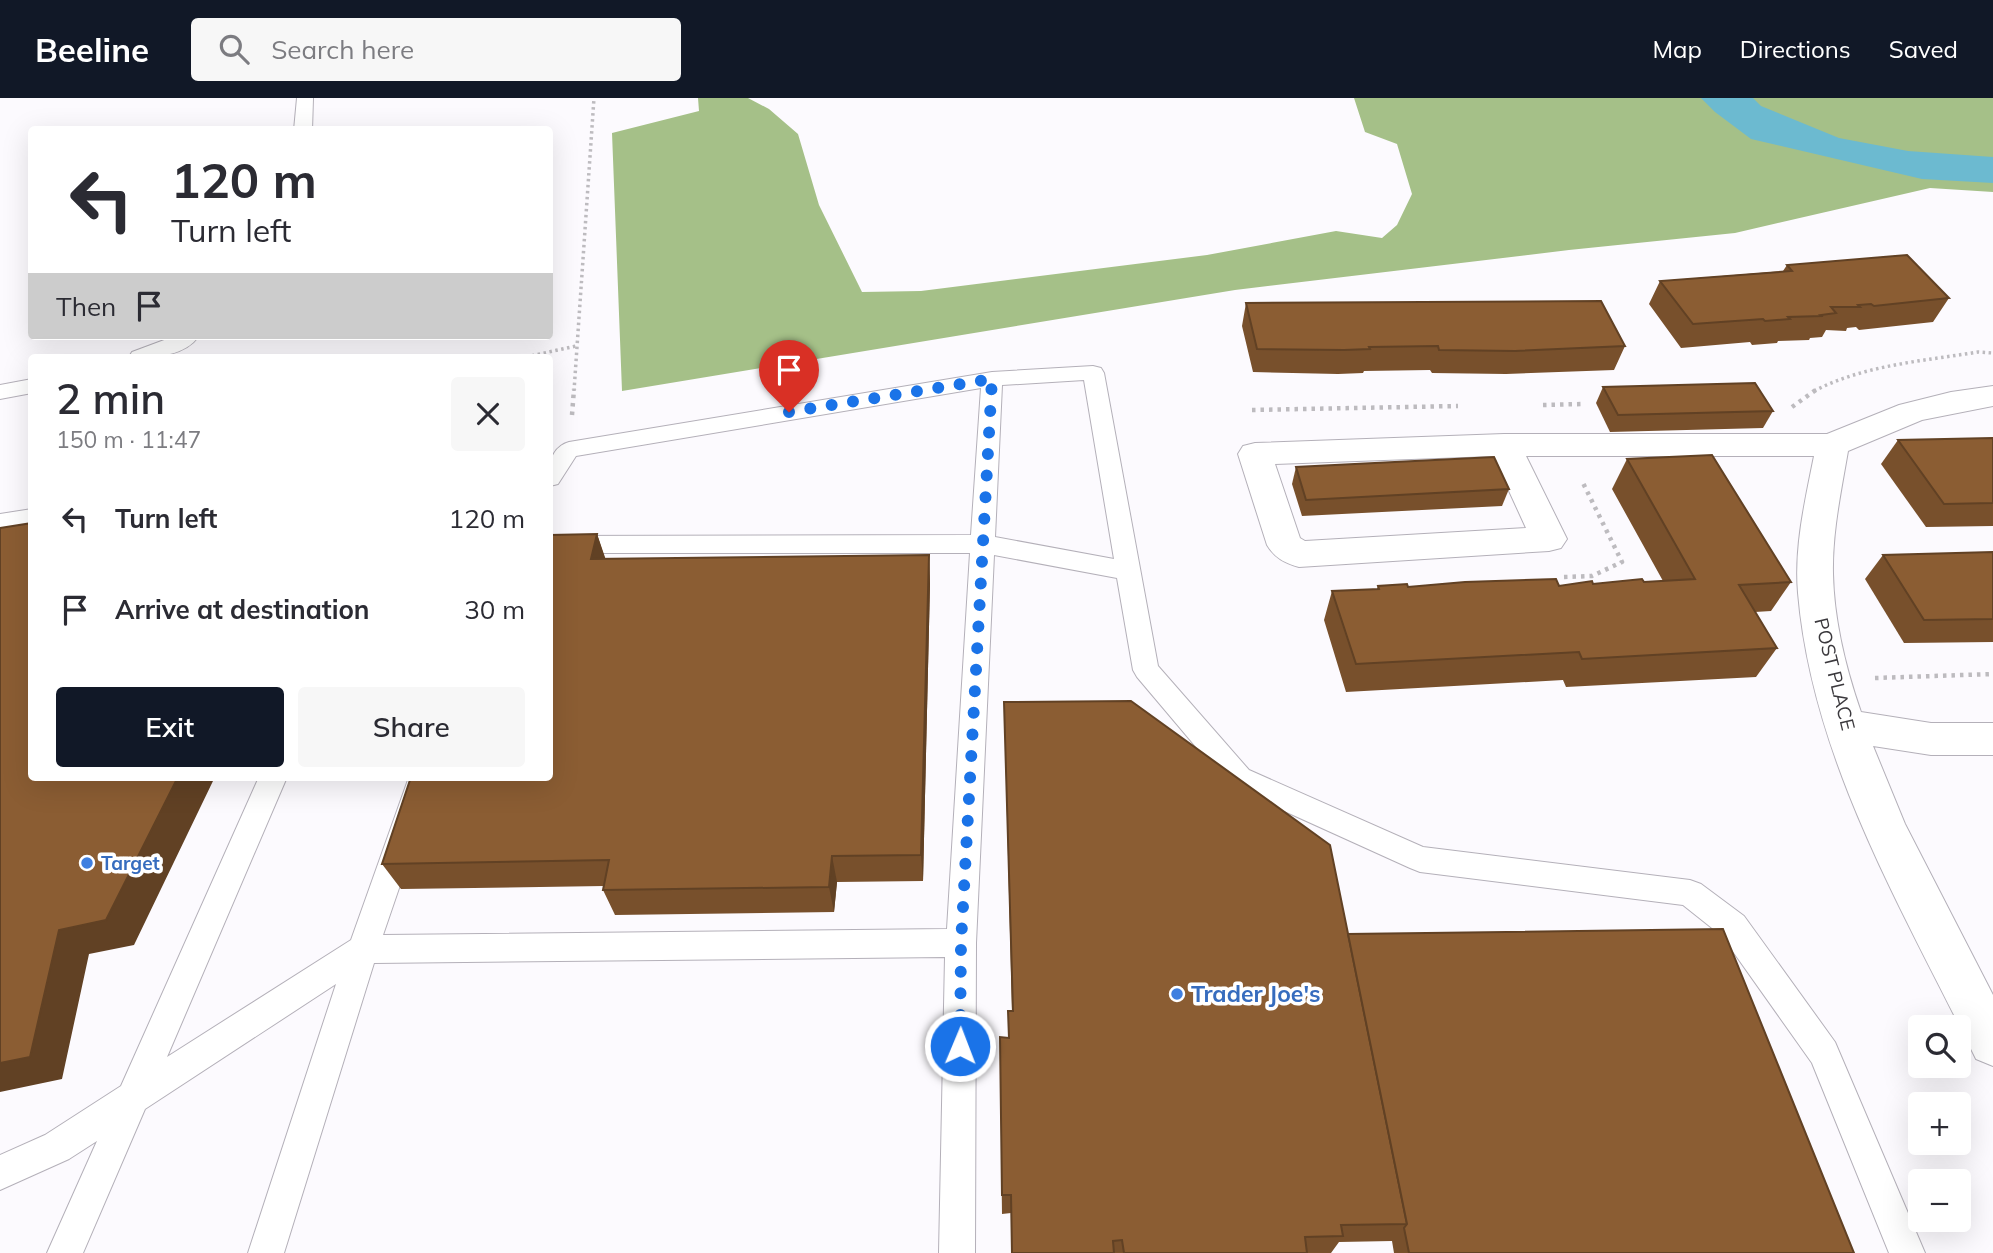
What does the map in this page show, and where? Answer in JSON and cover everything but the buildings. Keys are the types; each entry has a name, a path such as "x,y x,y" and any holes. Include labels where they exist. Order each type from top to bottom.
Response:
{"street":[{"path":"1504,445 1549,539 1299,554 1284,545 1255,454 1504,445 1832,445 1873,424 1928,405 1993,396"},
{"name":"POST PLACE","path":"1832,445 1819,529 1816,592 1823,639 1833,679 1846,726 1882,817 1993,1043"},
{"path":"1846,726 1931,739 1993,738"}],"lane":[{"path":"303,126 305,98"},
{"path":"148,354 183,340"},
{"path":"553,474 569,450 992,379 1093,373 1146,670 1239,778 1420,859 1690,893 1732,926 1824,1053 1908,1253"},
{"path":"957,1253 961,943 992,379"},
{"path":"0,392 28,387"},
{"path":"0,522 28,518"},
{"path":"553,544 984,544 1129,571"},
{"path":"65,1253 271,781"},
{"path":"266,1253 363,949 422,781"},
{"path":"0,1173 57,1147 363,949 961,943"}],"path":[{"path":"569,450 594,98"},
{"path":"540,354 576,346"},
{"path":"1788,412 1802,396 1858,372 1978,352 1993,353"},
{"path":"1542,405 1583,404"},
{"path":"1252,410 1459,406"},
{"path":"1833,679 1993,674"}],"green space":[{"path":"698,98 748,98 769,109 798,134 819,205 862,292 921,291 1207,255 1336,231 1382,238 1397,225 1412,194 1397,144 1365,132 1354,98 1993,98 1993,192 1930,188 1735,233 1235,290 622,391 612,133 699,111"}],"water":[{"path":"1701,98 1753,98 1761,106 1839,138 1908,151 1993,157 1993,183 1922,179 1751,139"}],"place":[{"name":"Target","path":"87,863"},
{"name":"Trader Joe's","path":"1177,994"}],"route":[{"path":"789,412 992,379 961,943 960,1046"}]}
